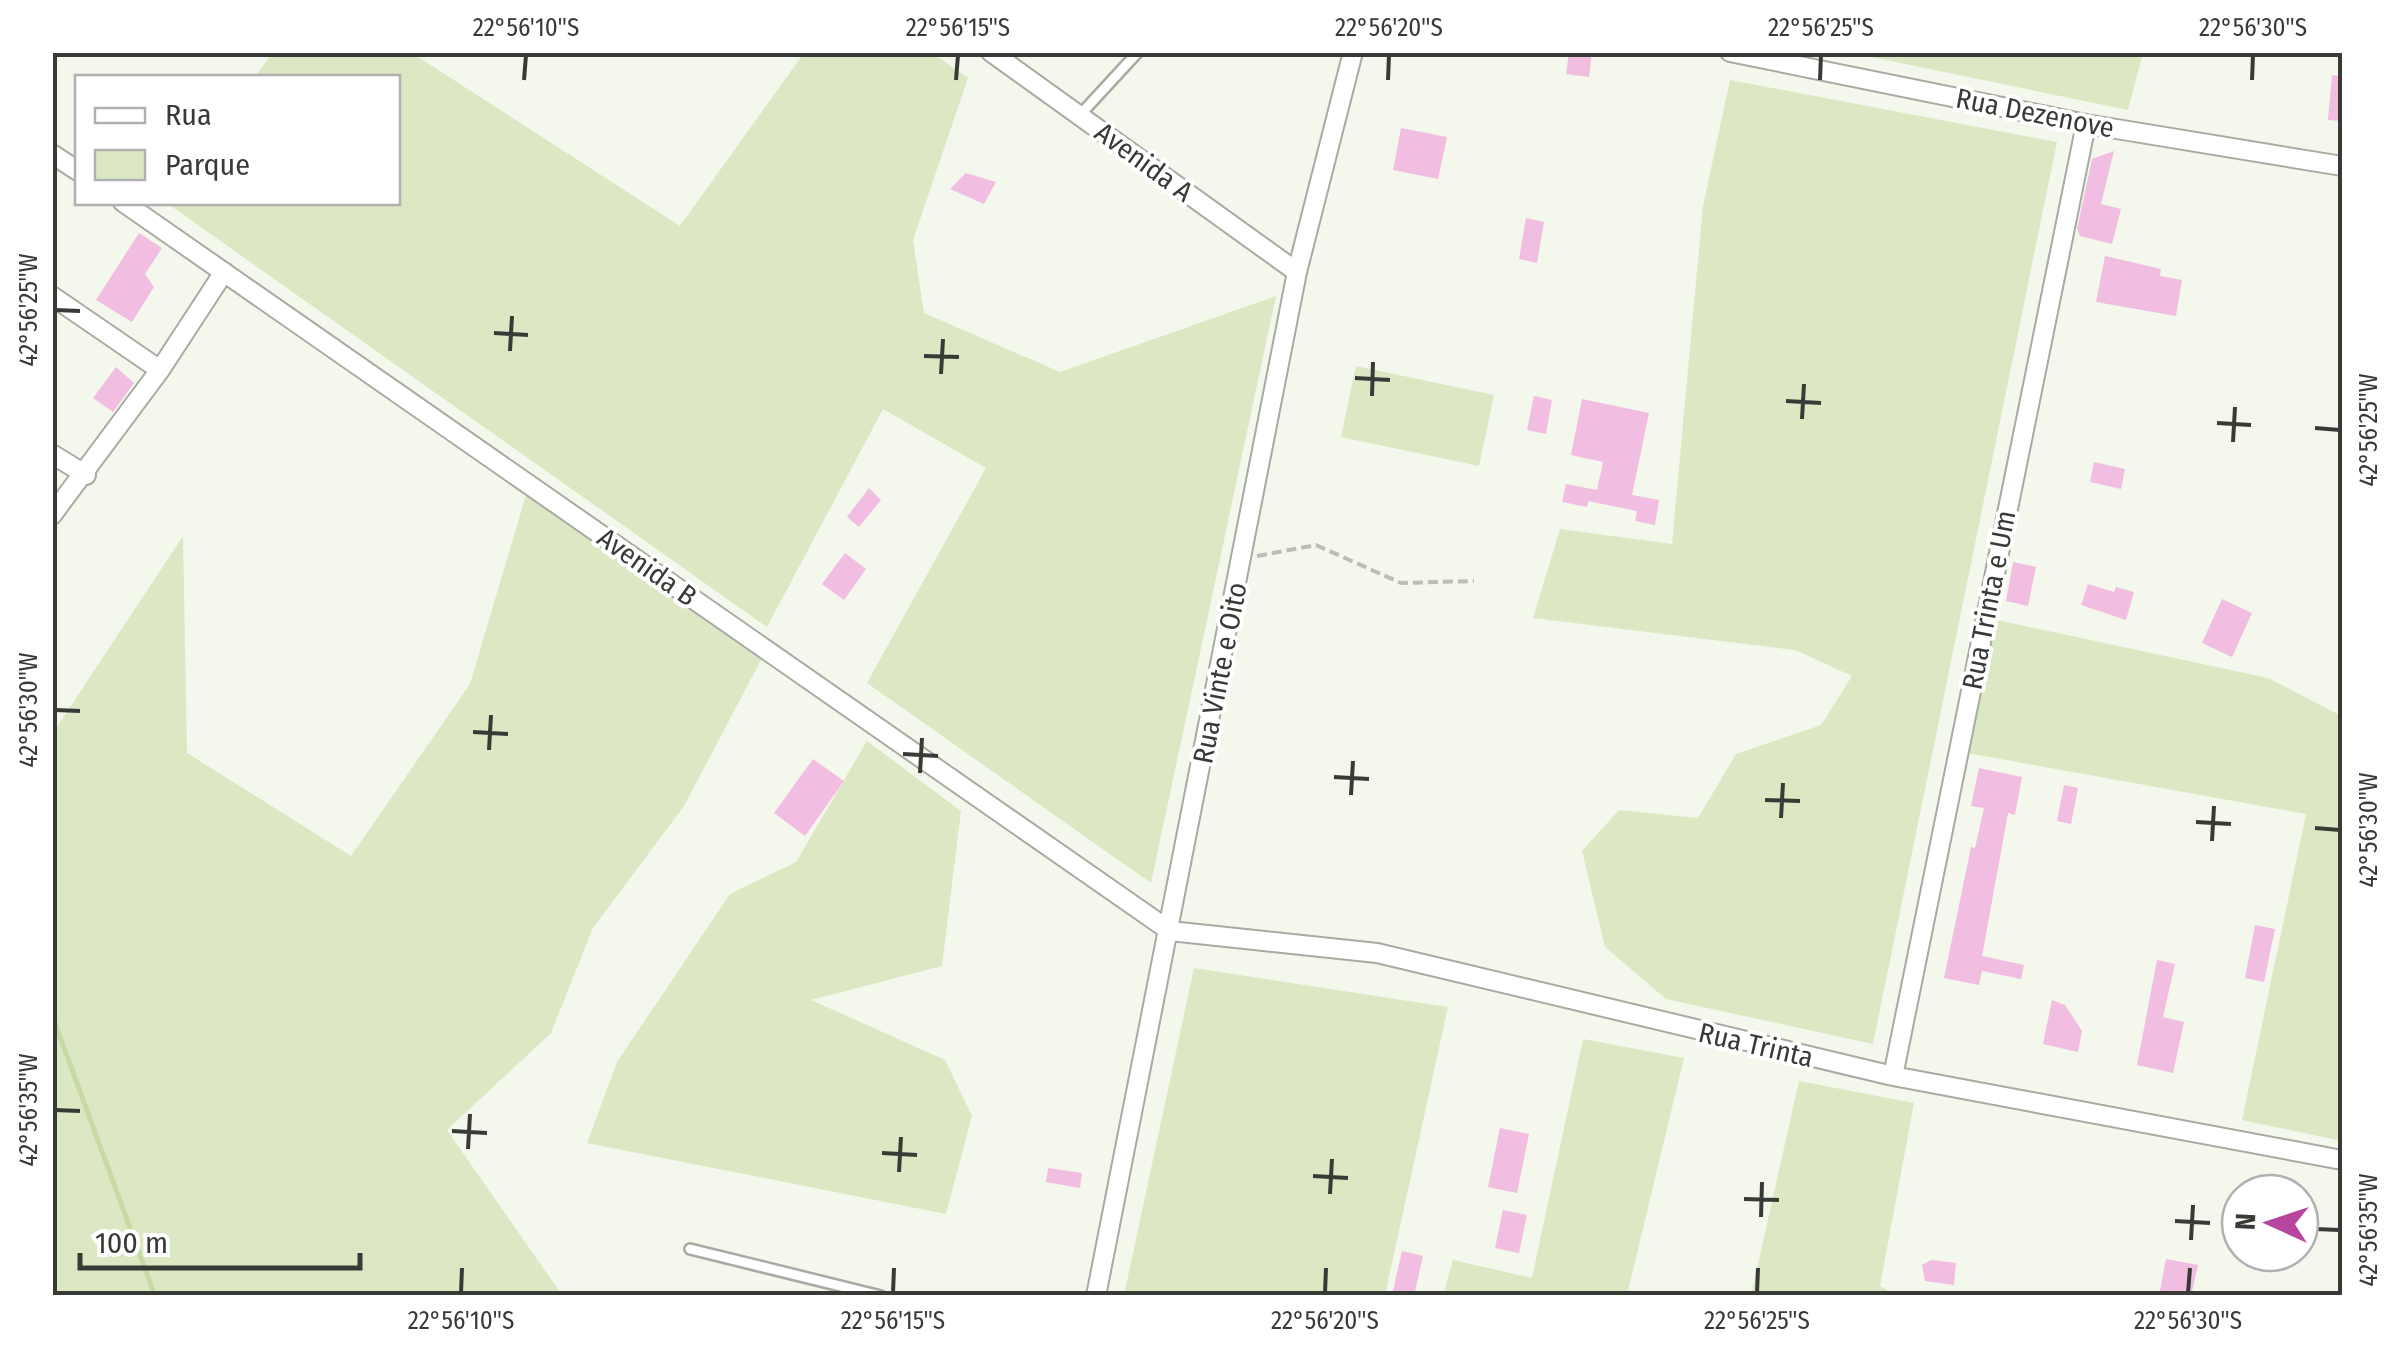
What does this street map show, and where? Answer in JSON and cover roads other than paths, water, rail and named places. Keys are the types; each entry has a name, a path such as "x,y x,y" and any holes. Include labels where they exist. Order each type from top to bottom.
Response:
{"street":[{"name":"Avenida A","path":"991,52 1297,272"},
{"name":"Rua Vinte e Oito","path":"1096,1296 1297,272 1353,52"},
{"name":"Rua Dezenove","path":"1730,52 2086,124 2342,166"},
{"name":"Rua Trinta e Um","path":"1893,1076 2086,124"},
{"path":"52,154 75,169"},
{"name":"Avenida B","path":"127,205 1170,931"},
{"path":"52,516 86,475 224,272"},
{"path":"52,296 160,370"},
{"path":"52,454 86,475"},
{"name":"Rua Trinta","path":"1170,931 1377,953 1893,1076 2342,1160"}],"lane":[{"path":"1079,116 1138,52"},
{"path":"690,1249 881,1296"}],"waterway":[{"path":"52,1015 155,1296"}]}
